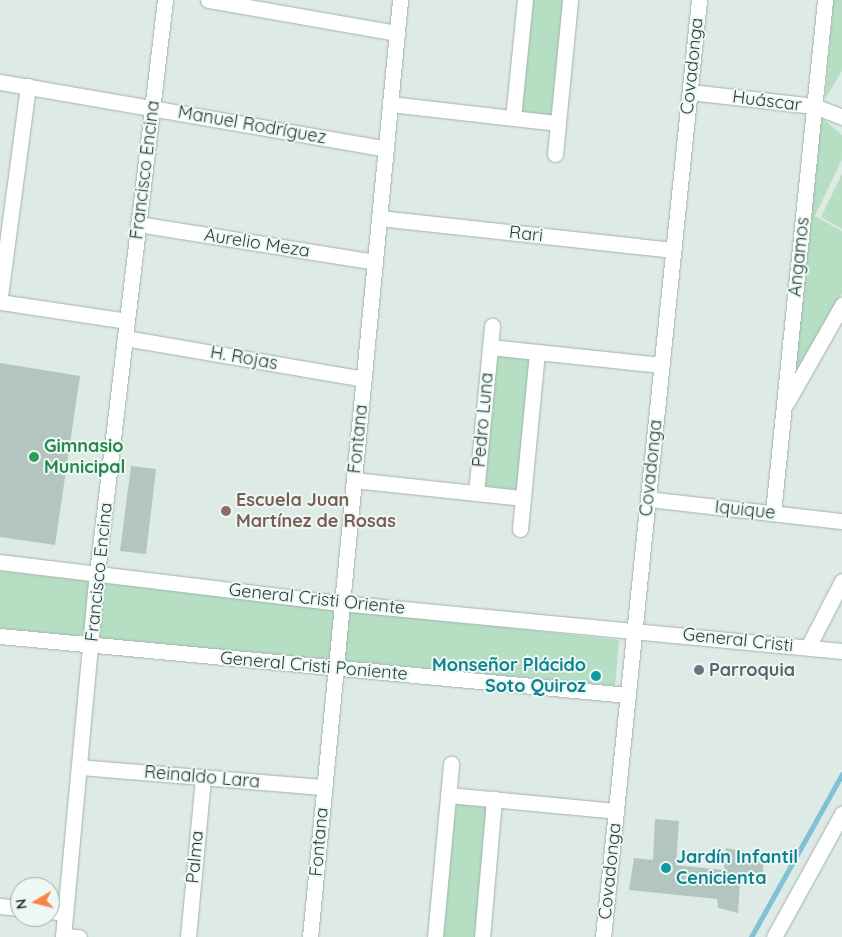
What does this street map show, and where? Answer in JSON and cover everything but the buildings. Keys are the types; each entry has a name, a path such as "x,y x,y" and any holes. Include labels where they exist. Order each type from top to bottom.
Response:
{"street":[{"name":"Francisco Encina","path":"60,898 79,767 92,647 97,573 165,0"},
{"path":"208,0 397,33"},
{"name":"Fontana","path":"310,937 400,0"},
{"path":"513,118 524,0"},
{"path":"555,154 570,0"},
{"name":"Covadonga","path":"603,937 699,0"},
{"name":"Angamos","path":"773,513 825,0"},
{"name":"Manuel Rodríguez","path":"0,82 386,148"},
{"path":"0,296 28,86"},
{"name":"Huáscar","path":"690,92 814,106 842,118"},
{"path":"390,104 558,123"},
{"name":"Rari","path":"379,218 674,250"},
{"name":"Aurelio Meza","path":"138,224 375,262"},
{"path":"0,302 127,321"},
{"path":"784,406 842,305"},
{"name":"Pedro Luna","path":"476,493 492,326"},
{"name":"H. Rojas","path":"125,338 364,379"},
{"name":"Pedro Luna","path":"490,347 662,365"},
{"path":"520,529 536,352"},
{"name":"Pedro Luna","path":"354,480 523,498"},
{"name":"Iquique","path":"648,499 842,521"},
{"name":"General Cristi Oriente","path":"0,562 342,603 634,630"},
{"path":"808,647 842,582"},
{"name":"General Cristi","path":"634,630 842,651"},
{"name":"General Cristi Poniente","path":"0,636 92,647 336,667 628,695"},
{"path":"435,937 451,764"},
{"name":"Reinaldo Lara","path":"79,767 324,787"},
{"name":"Palma","path":"188,937 202,777"},
{"path":"448,795 616,810"},
{"path":"482,937 494,799"},
{"path":"774,937 842,814"},
{"name":"Francisco Encina","path":"60,922 63,936"},
{"path":"63,936 80,937"}],"green space":[{"path":"531,0 563,0 551,117 521,113"},
{"path":"833,0 842,0 842,71 825,99"},
{"path":"818,115 842,135 842,159 815,216 842,231 842,293 790,386"},
{"path":"842,174 842,229 821,217"},
{"path":"496,353 530,358 517,490 483,486"},
{"path":"0,571 619,640 615,686 0,629"},
{"path":"451,799 490,803 477,937 440,937"}],"waterway":[{"path":"751,937 842,774"}],"place":[{"name":"Gimnasio Municipal","path":"34,457"},
{"name":"Escuela Juan Martínez de Rosas","path":"226,511"},
{"name":"Parroquia","path":"699,670"},
{"name":"Monseñor Plácido Soto Quiroz","path":"596,676"},
{"name":"Jardín Infantil Cenicienta","path":"666,868"}]}
